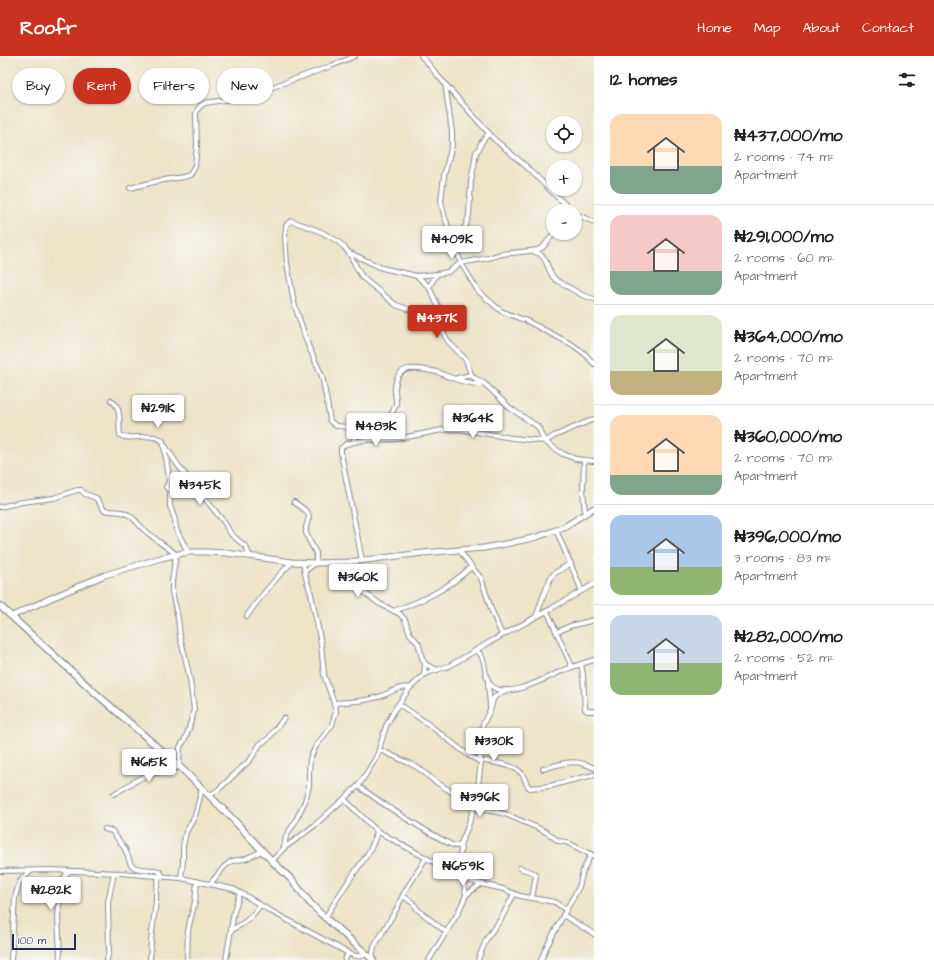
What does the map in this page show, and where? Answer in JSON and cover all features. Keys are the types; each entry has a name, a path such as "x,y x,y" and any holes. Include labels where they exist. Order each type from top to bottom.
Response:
{"main road":[{"path":"0,606 92,690 179,766 292,880 310,903 372,960"}],"street":[{"path":"130,188 190,175 195,166 197,146 196,114 201,105 256,93 343,62 354,56"},
{"path":"421,56 494,139 527,167 565,204"},
{"path":"444,83 452,132 452,145 444,176 441,201 444,215 461,264 478,291 501,311 527,321 573,345 585,354 594,364"},
{"path":"454,244 466,225 469,215 470,181 476,152 489,133"},
{"path":"582,217 594,222"},
{"path":"354,442 354,434 351,430 343,426 336,426 330,421 322,376 308,346 294,303 287,263 285,237 286,226 288,223 291,221 313,228 335,240 348,252 382,268 417,276 448,272 461,264 502,254 532,251 541,248 548,240"},
{"path":"532,251 544,258 553,278 582,295 594,299"},
{"path":"348,252 362,278 393,303 401,308 432,317 441,325"},
{"path":"428,287 437,274"},
{"path":"417,276 428,287 439,308 441,325 445,336 466,360 473,377 484,384 510,408 537,426 545,441 563,454 576,459 594,461"},
{"path":"397,436 391,416 396,406 395,388 399,374 407,369 441,372 446,376 471,384 484,384"},
{"path":"455,379 472,375"},
{"path":"111,400 116,403 118,408 120,435 122,437 146,436 158,438 163,441 169,482 166,487 170,491 170,506 175,520 176,531 188,552"},
{"path":"362,560 341,450 343,446 354,442 371,439 397,436 402,438 442,430 459,429 512,438 545,441 594,419"},
{"path":"164,446 224,522 231,534 246,547 250,556"},
{"path":"584,460 583,490 585,513"},
{"path":"0,507 22,502 54,498 81,490 87,495 96,498 104,510 122,512 129,515 143,529 176,554"},
{"path":"294,502 308,513 309,519 306,527 306,533 316,553 316,563"},
{"path":"12,616 105,575 176,554 206,552 292,562 316,563 350,562 484,548 510,544 537,537 564,527 594,508"},
{"path":"556,530 582,591"},
{"path":"459,550 481,578 491,609 502,635"},
{"path":"114,794 147,775 173,770 179,766 180,748 187,734 192,718 194,709 193,697 172,592 176,554"},
{"path":"247,616 262,595 292,562"},
{"path":"350,562 351,571 358,586 380,604 400,614 405,620 410,634 418,642 425,664 424,676"},
{"path":"284,848 286,836 295,822 305,801 308,786 310,759 316,746 334,721 336,711 324,675 319,633 303,563"},
{"path":"305,571 316,563"},
{"path":"536,617 552,576 571,563"},
{"path":"394,611 420,601 441,590 460,578 471,567"},
{"path":"272,861 284,848 302,836 358,786 380,750 386,726 395,709 410,688 424,676 449,666 594,584"},
{"path":"547,611 572,667"},
{"path":"557,632 570,626 594,620"},
{"path":"476,650 482,657 488,682 490,697 489,711"},
{"path":"488,682 496,689 506,690 523,687 536,684 550,676 594,660"},
{"path":"425,664 437,670"},
{"path":"581,664 585,709 587,711 594,711"},
{"path":"334,702 367,700 402,688 410,688"},
{"path":"466,895 458,868 461,853 460,845 474,808 477,794 481,762 479,740 483,724 495,697 506,690"},
{"path":"399,704 468,755 481,762 486,761 500,763 515,768 522,774 530,788 550,786 594,775"},
{"path":"209,796 218,790 251,759 260,744 268,739 284,718"},
{"path":"380,750 420,769 433,780 474,808 505,814 548,833 558,841 566,842 592,855 583,871 579,887 563,915 541,960"},
{"path":"480,755 486,761"},
{"path":"543,769 567,762 584,763 594,768"},
{"path":"358,786 419,827 450,844 455,846 460,845"},
{"path":"181,878 183,846 186,832 195,816 202,789"},
{"path":"344,799 377,831 461,877 481,884 503,889 520,896 555,902 566,910"},
{"path":"105,829 110,830 115,834 125,849 131,866 140,869 156,870 163,875 156,890 150,960"},
{"path":"325,918 354,872 369,853 377,831"},
{"path":"210,884 230,862 246,859 262,851"},
{"path":"372,960 374,947 426,858"},
{"path":"520,868 536,875 532,898"},
{"path":"0,871 69,871 114,873 181,878 197,881 233,889 350,954 359,957 363,956 364,953 374,947"},
{"path":"8,960 11,958 15,898 19,883 31,871"},
{"path":"59,960 58,917 61,886 63,879 69,871"},
{"path":"107,960 109,950 108,902 114,873"},
{"path":"187,960 188,936 197,881"},
{"path":"429,960 458,913 466,895 481,884"},
{"path":"226,960 234,911 240,893"},
{"path":"478,960 486,940 501,919 514,894"},
{"path":"403,896 446,932"},
{"path":"232,930 249,919 260,905"},
{"path":"563,915 594,934"},
{"path":"345,960 350,954"},
{"path":"350,954 350,960"}]}
